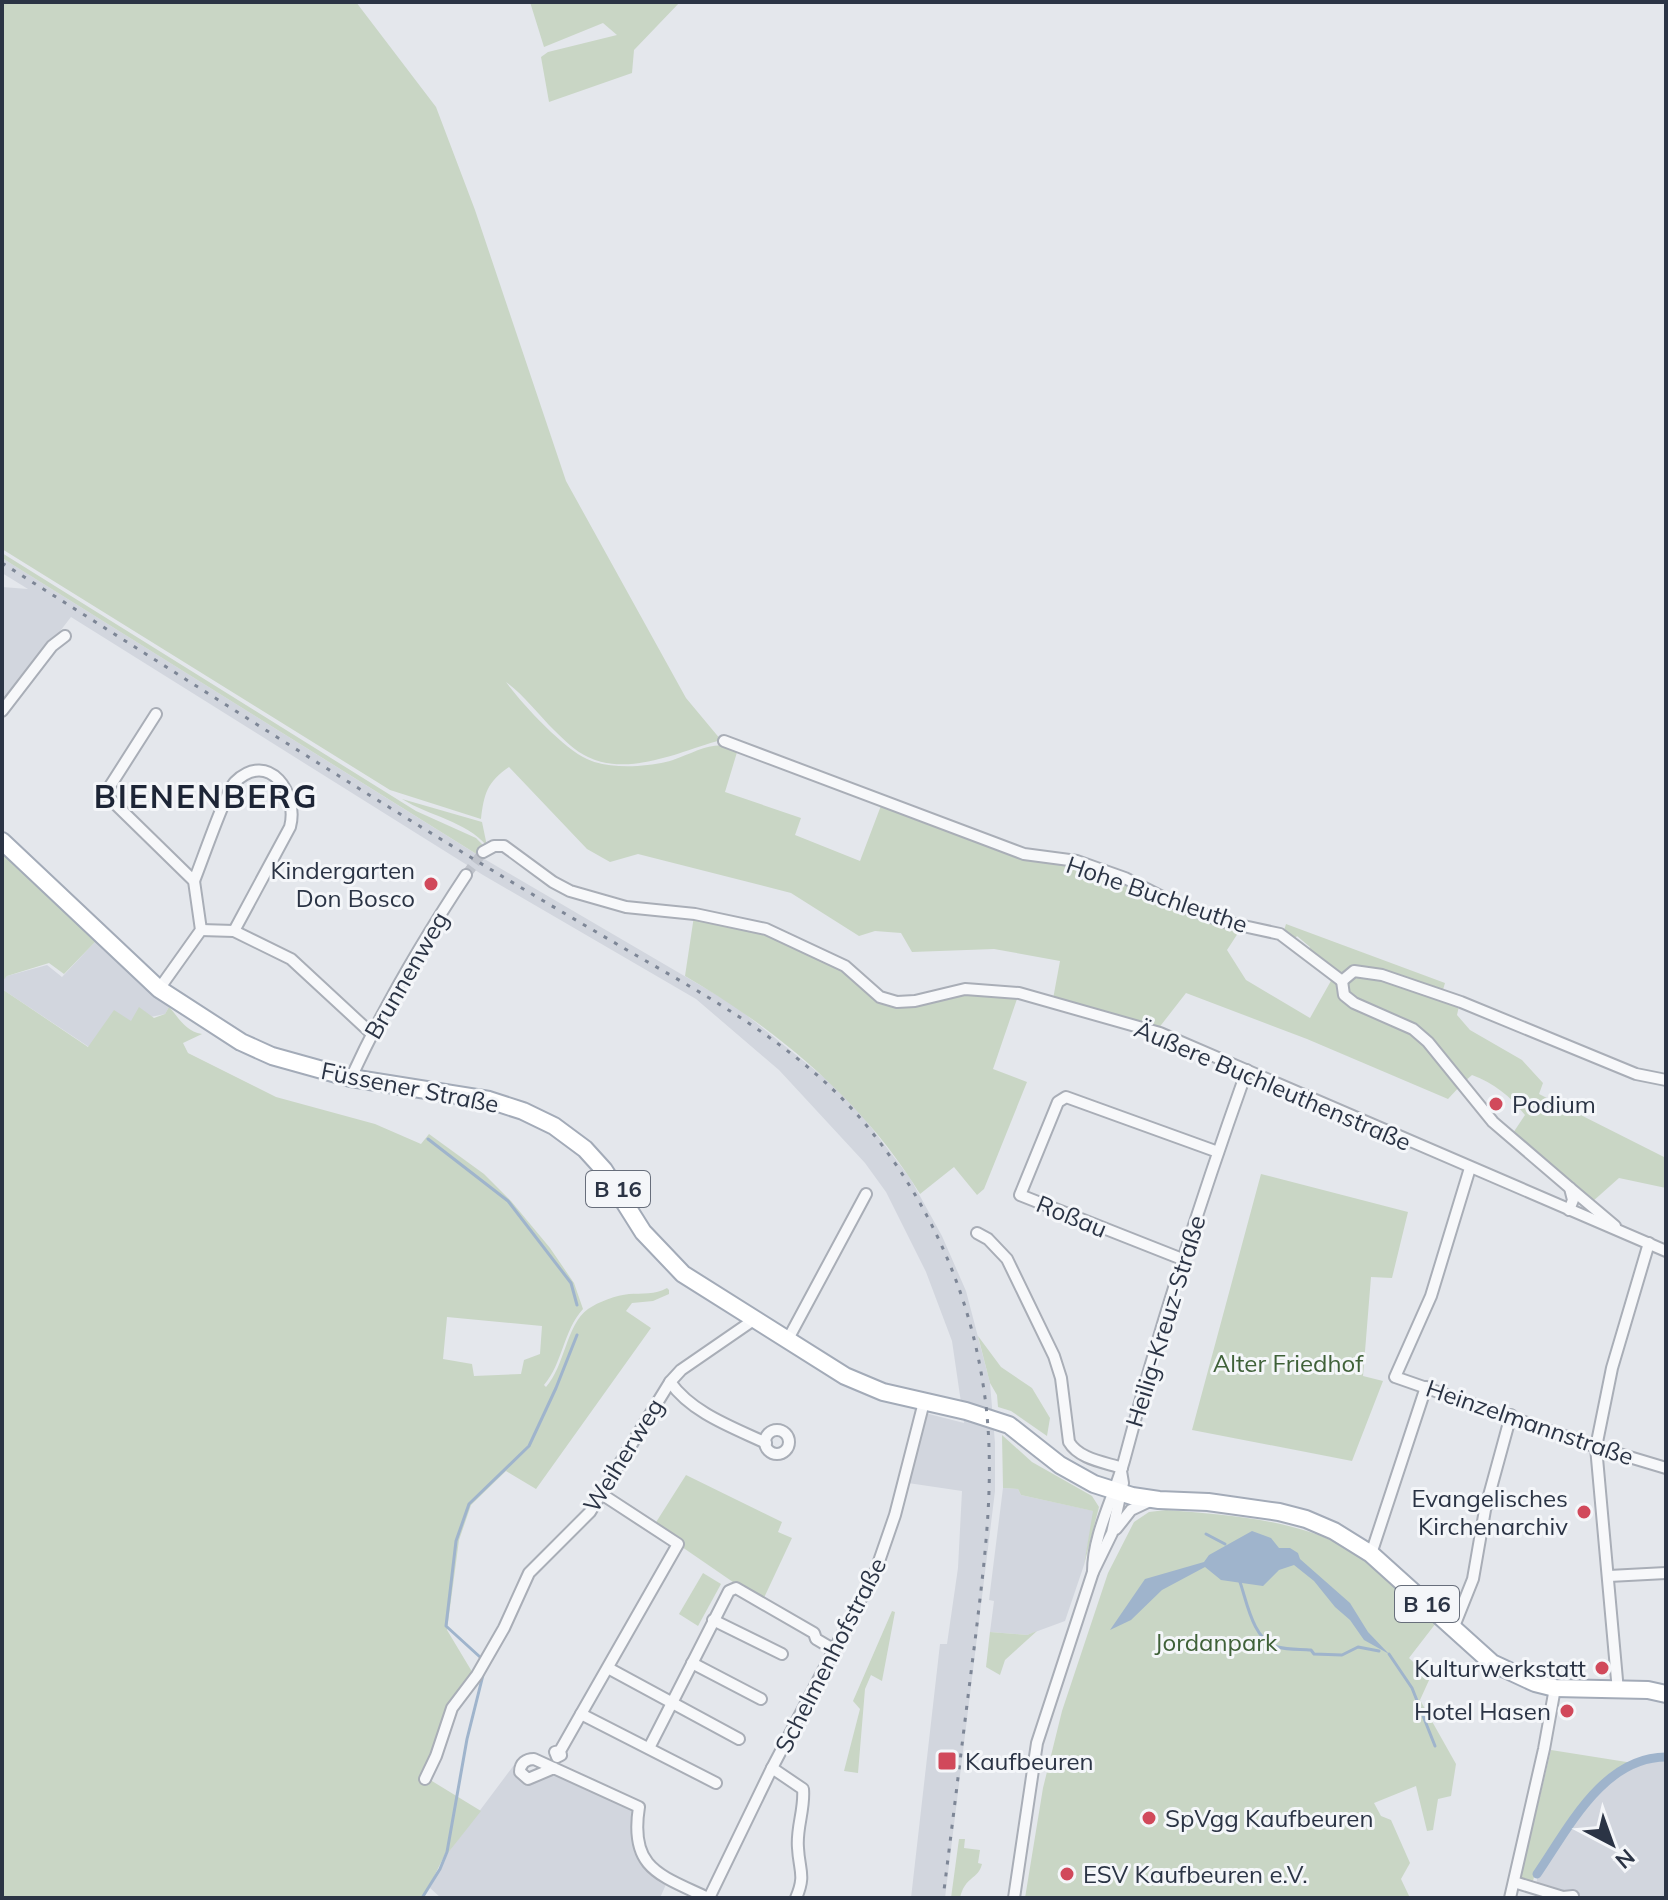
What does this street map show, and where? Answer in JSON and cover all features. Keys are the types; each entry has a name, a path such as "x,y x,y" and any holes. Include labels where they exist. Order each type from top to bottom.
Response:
{"main road":[{"name":"Füssener Straße","path":"2,841 159,989 241,1042 272,1056 351,1078 489,1100 523,1111 554,1126 585,1149 604,1170 643,1232 672,1264 787,1341 845,1376 883,1392 966,1411 1009,1425 1060,1465 1094,1484 1119,1481"},
{"name":"B 16","path":"1119,1481 1159,1500 1252,1507 1306,1519 1334,1531 1371,1554 1492,1663 1535,1683 1555,1688 1648,1690 1666,1694"},
{"name":"B 16","path":"1119,1481 1208,1502"}],"street":[{"path":"2,711 52,646 65,636"},
{"path":"156,714 105,794 194,881"},
{"name":"Hohe Buchleuthe","path":"724,741 1024,854 1077,861 1125,878 1174,903 1225,922 1280,934 1342,981 1344,995 1354,1003 1413,1029 1428,1042 1493,1122 1623,1232"},
{"path":"159,989 201,930 194,881 233,784 250,772 261,769 279,779 289,798 293,816 234,931"},
{"name":"Äußere Buchleuthenstraße","path":"483,852 494,846 504,846 570,891 626,907 695,914 766,929 845,966 880,997 897,1002 965,989 1019,993 1160,1033 1666,1251"},
{"name":"Brunnenweg","path":"351,1078 371,1033 466,875"},
{"path":"201,930 234,931 291,959 371,1033"},
{"path":"1342,981 1354,971 1382,975 1461,1002 1636,1074 1666,1080"},
{"name":"Heilig-Kreuz-Straße","path":"1119,1481 1182,1259 1247,1070"},
{"name":"Roßau","path":"1182,1259 1020,1195 1058,1102 1066,1097 1218,1152"},
{"name":"Heinzelmannstraße","path":"1470,1168 1431,1296 1395,1377 1666,1468"},
{"path":"1569,1210 1573,1200 1570,1188"},
{"path":"787,1341 866,1194"},
{"path":"977,1233 988,1239 1007,1259 1054,1356 1061,1378 1069,1442 1073,1450 1092,1459 1119,1481"},
{"path":"1618,1691 1596,1447 1612,1368 1649,1243"},
{"name":"Weiherweg","path":"425,1779 452,1708 477,1675 504,1628 529,1573 603,1495 670,1382 681,1370 755,1319"},
{"path":"670,1382 678,1393 710,1416 766,1443"},
{"path":"1371,1554 1426,1387"},
{"name":"Schelmenhofstraße","path":"554,1768 639,1807 635,1832 639,1850 649,1864 659,1874 708,1898 876,1570 895,1515 924,1402"},
{"path":"1453,1629 1473,1579 1485,1510 1511,1415"},
{"path":"1112,1533 1119,1481"},
{"path":"1093,1572 1093,1561 1119,1481"},
{"path":"560,1751 678,1544 603,1495"},
{"path":"1014,1898 1037,1743 1093,1572 1112,1533 1135,1507 1142,1502 1159,1500"},
{"path":"1609,1576 1666,1573"},
{"path":"649,1748 729,1591 736,1588 814,1633 816,1639 833,1649"},
{"path":"713,1620 782,1654"},
{"path":"692,1663 761,1699"},
{"path":"608,1668 739,1739"},
{"path":"1510,1898 1555,1688"},
{"path":"581,1714 716,1783"},
{"path":"772,1768 803,1789 797,1847 803,1880 796,1898"},
{"path":"1514,1882 1563,1897 1573,1896"}],"shaded area":[{"path":"2,558 481,857 734,1005 831,1083 861,1114 910,1178 942,1236 966,1291 990,1383 995,1443 995,1491 945,1898 911,1898 940,1644 947,1644 958,1568 962,1491 908,1483 925,1413 964,1423 952,1341 926,1272 886,1192 865,1163 779,1070 696,999 483,875 71,617 2,706 2,587 28,589 2,573"},
{"path":"96,941 169,1007 165,1014 131,1021 89,1047 2,989 2,982 7,976 47,965 62,977"},
{"path":"1003,1488 1018,1489 1021,1495 1094,1511 1084,1565 1065,1621 1027,1635 990,1632 994,1601 989,1600"},
{"path":"1666,1759 1666,1898 1572,1898 1536,1885 1538,1874 1592,1800 1613,1777 1653,1760"},
{"path":"514,1765 519,1767 521,1778 553,1770 636,1808 637,1851 667,1882 660,1898 441,1898 430,1888 448,1853"}],"green space":[{"path":"2,2 356,2 436,107 475,210 566,481 686,698 721,740 655,760 620,764 604,762 588,757 570,745 506,682 532,713 567,746 596,762 630,766 673,760 713,746 738,749 725,792 801,818 795,835 860,861 882,803 1024,855 1076,863 1242,927 1227,950 1246,980 1310,1018 1332,979 1339,983 1341,997 1398,1025 1426,1043 1461,1085 1448,1099 1307,1039 1186,993 1158,1029 1053,999 1060,961 994,949 912,952 901,933 875,931 859,936 791,893 638,854 610,862 587,849 509,767 488,789 481,819 390,790 2,549"},
{"path":"530,2 680,2 634,50 632,73 549,102 541,57 548,52 617,35 603,23 544,47"},
{"path":"2,553 416,811 476,838 485,847 478,855 2,558"},
{"path":"402,799 482,822 487,846 469,830"},
{"path":"2,853 44,889 96,941 64,974 49,963 7,976 2,982"},
{"path":"694,916 765,931 843,967 897,1004 965,991 1018,996 993,1069 1027,1082 984,1189 977,1195 954,1167 920,1194 872,1128 816,1070 753,1020 685,976"},
{"path":"1286,924 1445,983 1442,993 1368,967 1353,968 1341,977 1307,952 1310,947 1297,936 1293,941 1283,934"},
{"path":"1365,973 1459,1006 1457,1015 1470,1030 1522,1060 1543,1083 1539,1094 1666,1158 1666,1188 1619,1178 1592,1202 1513,1133 1525,1115 1507,1096 1472,1075 1464,1082 1430,1041 1354,1000 1347,993 1346,983 1350,978"},
{"path":"2,989 88,1047 114,1010 131,1021 139,1007 154,1018 165,1014 169,1007 187,1027 202,1034 183,1043 188,1053 276,1097 375,1124 421,1144 429,1134 484,1174 550,1248 574,1283 583,1309 571,1327 544,1385 546,1387 575,1325 588,1309 613,1297 653,1293 667,1288 669,1294 653,1301 632,1303 626,1311 651,1328 536,1489 506,1471 471,1505 459,1540 447,1630 474,1675 450,1708 427,1778 481,1811 446,1852 421,1898 2,1898","holes":["447,1317 542,1326 540,1354 524,1360 521,1374 474,1376 472,1364 443,1359"]},
{"name":"Alter Friedhof","path":"1261,1174 1408,1212 1392,1278 1371,1277 1363,1376 1383,1381 1352,1461 1192,1430"},
{"path":"978,1336 1001,1367 1032,1388 1050,1418 1047,1436 1011,1411 998,1407"},
{"path":"1002,1435 1032,1462 1092,1496 1099,1507 1084,1565 1093,1511 1021,1495 1018,1489 1003,1488"},
{"path":"686,1475 782,1522 778,1532 792,1538 762,1602 653,1527"},
{"name":"Jordanpark","path":"1166,1510 1264,1521 1336,1542 1378,1569 1436,1623 1409,1658 1430,1678 1420,1700 1456,1764 1451,1796 1438,1799 1433,1830 1427,1831 1416,1786 1374,1803 1381,1816 1391,1820 1410,1863 1401,1879 1410,1898 1025,1898 1043,1788 1062,1711 1108,1573 1134,1522 1149,1512"},
{"path":"703,1573 721,1584 698,1626 679,1614"},
{"path":"892,1611 895,1612 882,1681 871,1675 865,1689 858,1773 844,1771 860,1709 853,1701"},
{"path":"1037,1631 1005,1660 1000,1675 986,1667 990,1632 1027,1635"},
{"path":"1551,1750 1633,1763 1610,1773 1589,1798 1535,1874 1532,1884 1520,1880"},
{"path":"959,1839 965,1839 964,1848 980,1850 978,1863 982,1864 960,1898 951,1898"}],"water":[{"path":"1252,1531 1271,1538 1279,1548 1290,1548 1298,1553 1300,1559 1350,1603 1368,1632 1389,1654 1364,1640 1314,1581 1294,1565 1279,1570 1263,1586 1221,1580 1205,1567 1162,1590 1131,1620 1110,1630 1145,1579 1204,1562 1209,1555"}],"waterway":[{"path":"428,1139 508,1201 571,1283 577,1305"},
{"path":"480,1657 446,1626 456,1541 469,1504 529,1446 577,1335"},
{"path":"1206,1534 1225,1544"},
{"path":"1240,1582 1252,1620 1269,1643 1282,1648 1311,1650 1314,1654 1342,1655 1358,1647 1379,1651"},
{"path":"1389,1654 1412,1688 1435,1746"},
{"path":"422,1898 447,1852 467,1739 484,1671"},
{"path":"1537,1874 1575,1817 1606,1782 1644,1760 1666,1757"}],"tunnel":[{"path":"466,875 483,852"}],"railway":[{"path":"2,563 433,834 732,1012 787,1051 838,1094 884,1148 924,1210 955,1277 976,1348 987,1416 989,1481 986,1545 943,1898"}],"place":[{"name":"Kindergarten Don Bosco","path":"431,884"},
{"name":"Podium","path":"1496,1104"},
{"name":"Evangelisches Kirchenarchiv","path":"1584,1512"},
{"name":"Kulturwerkstatt","path":"1602,1668"},
{"name":"Hotel Hasen","path":"1567,1711"},
{"name":"Kaufbeuren","path":"947,1761"},
{"name":"SpVgg Kaufbeuren","path":"1149,1818"},
{"name":"ESV Kaufbeuren e.V.","path":"1067,1874"}],"district":[{"name":"BIENENBERG","path":"206,796"}]}
